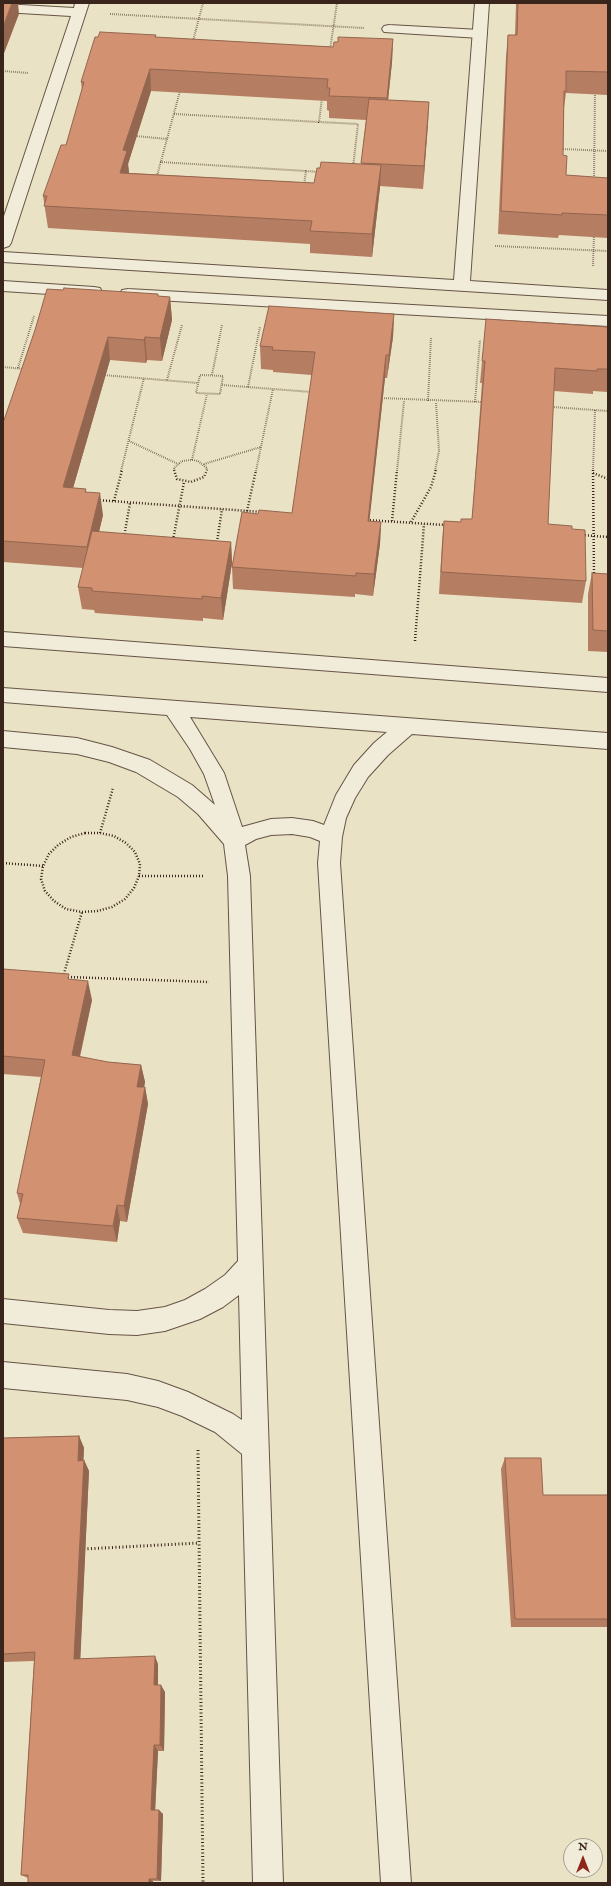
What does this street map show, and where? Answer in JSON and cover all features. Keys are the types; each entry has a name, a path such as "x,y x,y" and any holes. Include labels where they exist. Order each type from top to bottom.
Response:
{"street":[{"path":"462,286 482,3"},
{"path":"3,8 80,8 3,243"},
{"path":"389,29 480,34"},
{"path":"3,257 608,295"},
{"path":"3,286 608,321"},
{"path":"3,639 608,685"},
{"path":"3,695 608,741"},
{"path":"174,709 197,743 214,773 231,821 239,876 268,1883"},
{"path":"396,1883 329,863 336,818 346,795 361,771 381,749 408,726"},
{"path":"3,739 76,746 122,758 143,766 185,791 206,808 234,841"},
{"path":"234,841 251,832 292,826 313,829 332,837"},
{"path":"3,1311 109,1322 137,1323 165,1319 191,1310 214,1298 234,1283 251,1265"},
{"path":"3,1374 127,1387 158,1394 188,1405 224,1423 256,1448"}],"path":[{"path":"191,48 203,3"},
{"path":"329,56 337,3"},
{"path":"80,8 199,19 389,29"},
{"path":"156,177 182,84"},
{"path":"594,181 595,87"},
{"path":"318,122 323,93"},
{"path":"174,114 358,124 352,173"},
{"path":"127,135 167,139"},
{"path":"556,148 608,151"},
{"path":"160,162 322,172"},
{"path":"304,186 306,171"},
{"path":"592,294 594,235"},
{"path":"465,244 608,251"},
{"path":"18,368 43,289"},
{"path":"167,380 190,297"},
{"path":"212,375 228,299"},
{"path":"248,387 265,302"},
{"path":"428,401 432,312"},
{"path":"475,402 482,314"},
{"path":"3,367 26,369"},
{"path":"97,375 198,382"},
{"path":"200,375 223,376 220,394 196,393 198,382 200,375"},
{"path":"114,502 144,378"},
{"path":"222,385 311,392"},
{"path":"247,511 273,389"},
{"path":"192,460 207,394"},
{"path":"373,398 436,402 490,403"},
{"path":"392,521 404,400"},
{"path":"410,523 422,505 431,487 436,469 439,451 436,402"},
{"path":"550,407 608,411"},
{"path":"594,579 593,472 595,410"},
{"path":"129,441 178,464"},
{"path":"203,464 261,447"},
{"path":"192,460 203,464 207,468 207,473 204,477 198,481 184,482 177,479 174,474 174,468 178,464 192,460"},
{"path":"593,472 608,479"},
{"path":"172,546 184,482"},
{"path":"90,500 263,512"},
{"path":"122,544 130,503"},
{"path":"216,548 222,509"},
{"path":"362,519 447,525"},
{"path":"413,670 424,524"},
{"path":"578,535 608,537"},
{"path":"100,833 122,758"},
{"path":"85,833 100,833 114,836 126,843 135,852 140,864 139,876 134,888 125,899 112,907 97,911 82,912 66,909 54,901 45,891 41,879 43,866 49,854 58,845 71,837 85,833"},
{"path":"3,863 43,866"},
{"path":"139,876 239,876"},
{"path":"62,977 82,912"},
{"path":"55,977 243,984"},
{"path":"193,1443 198,1449 203,1883"},
{"path":"80,1549 199,1543"}],"building":[{"path":"3,3 12,3 3,27"},
{"path":"518,3 608,3 608,72 566,71 566,91 564,91 563,155 567,156 566,175 608,178 608,215 562,213 562,215 501,211 508,35 517,35"},
{"path":"100,32 156,35 155,37 333,47 334,42 338,42 338,37 393,39 387,98 329,96 330,88 327,88 328,79 150,69 123,150 127,151 120,173 314,183 317,168 320,168 321,162 381,165 372,234 310,231 312,221 44,206 47,196 43,196 61,145 66,145 84,82 81,82 95,37 98,37"},
{"path":"369,99 429,102 424,166 361,163"},
{"path":"64,288 158,294 158,296 170,297 160,338 145,337 144,340 108,337 63,487 86,489 85,492 100,493 87,547 3,541 3,423 35,330 47,289 63,290"},
{"path":"269,306 394,314 389,355 386,355 368,521 381,522 374,574 356,573 356,576 232,567 242,512 258,514 259,510 292,513 315,352 272,350 273,347 260,346"},
{"path":"486,319 608,327 608,369 597,369 597,371 555,368 548,524 572,526 572,529 585,530 586,581 441,572 444,521 461,522 461,519 472,519 485,361 482,361"},
{"path":"92,531 231,542 221,598 202,596 202,599 92,591 92,588 78,587"},
{"path":"592,573 608,574 608,631 593,630"},
{"path":"3,969 69,974 68,979 88,981 72,1055 108,1062 141,1065 137,1087 145,1087 124,1206 117,1205 113,1226 17,1218 23,1194 17,1193 45,1060 3,1056"},
{"path":"79,1436 78,1461 84,1460 74,1659 155,1656 154,1685 161,1685 160,1745 154,1745 151,1810 159,1810 157,1879 149,1879 149,1883 28,1883 28,1875 21,1875 35,1652 3,1654 3,1438"},
{"path":"505,1458 541,1458 543,1495 608,1495 608,1619 515,1619"}]}
